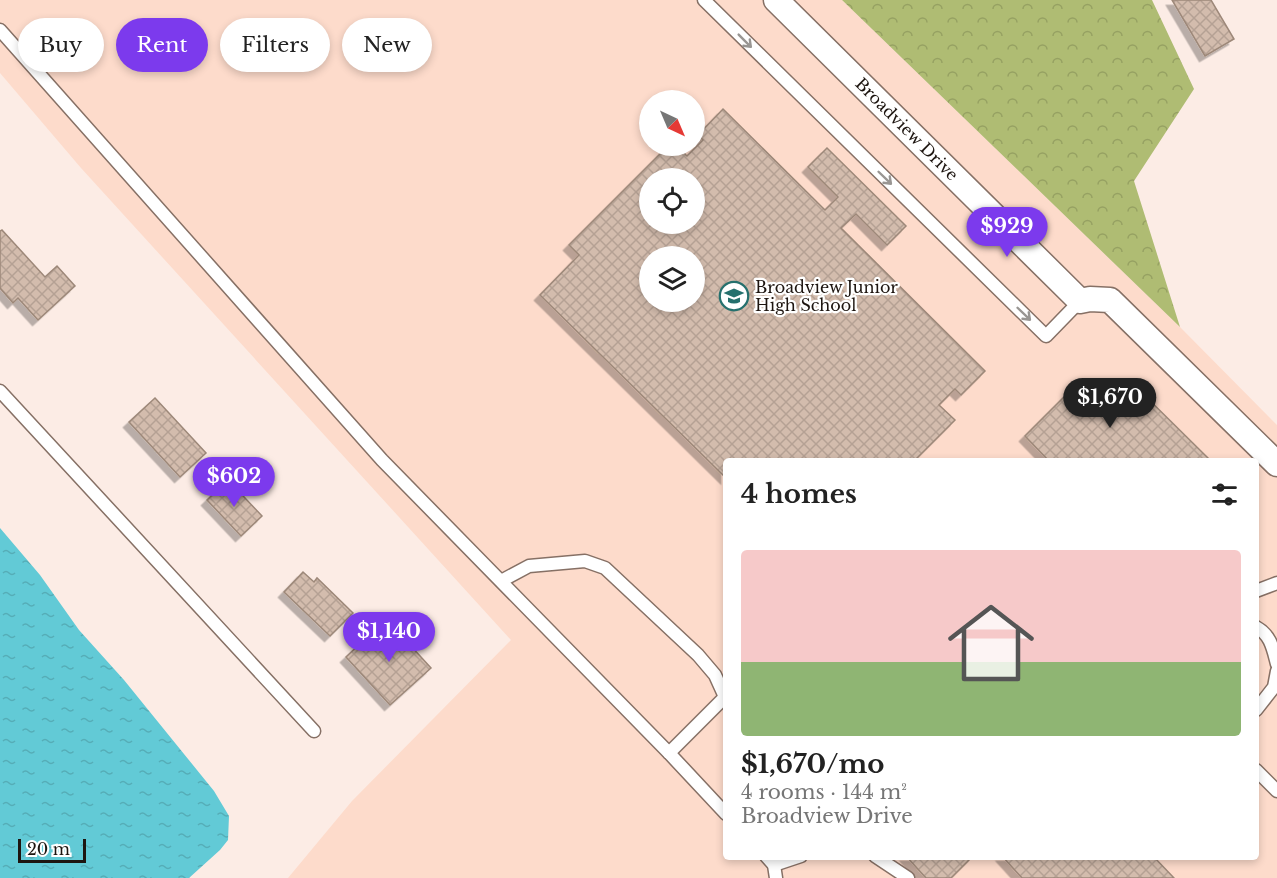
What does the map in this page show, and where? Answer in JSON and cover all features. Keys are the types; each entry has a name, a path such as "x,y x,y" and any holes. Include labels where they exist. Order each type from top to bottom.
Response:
{"street":[{"name":"Broadview Drive","path":"776,0 1080,301"},
{"path":"1080,301 1090,298 1110,300 1277,464"}],"lane":[{"path":"704,0 1046,336 1080,301"},
{"path":"0,30 382,460 723,811"},
{"path":"0,392 314,732"},
{"path":"501,581 529,566 585,561 605,568 698,655 715,675 723,690"},
{"path":"1259,590 1277,583"},
{"path":"1259,629 1271,642 1277,664"},
{"path":"1259,708 1274,687 1277,671"},
{"path":"669,753 723,699"},
{"path":"1259,773 1277,791"},
{"path":"881,860 908,878"},
{"path":"770,861 776,878"}],"shaded area":[{"path":"0,0 842,0 1180,327 1277,425 1277,878 288,878 352,801 511,640 81,168 0,73"}],"green space":[{"path":"842,0 1152,0 1194,89 1134,181 1180,327"}],"water":[{"path":"0,528 40,575 79,630 124,680 214,791 229,816 228,840 189,878 0,878"}],"building":[{"path":"1172,0 1211,0 1234,39 1205,56"},
{"path":"723,109 825,210 838,197 808,167 827,148 906,226 887,245 856,214 841,228 985,371 961,395 955,389 939,405 955,420 917,458 723,458 723,475 540,295 579,255 569,245 639,175 639,234 705,234 705,168 646,168 658,156 705,156 705,128"},
{"path":"2,230 45,277 57,266 75,286 38,320 18,298 13,303 0,288 0,231"},
{"path":"1128,379 1208,458 1046,458 1025,436 1081,380 1104,403"},
{"path":"155,398 206,453 180,477 129,422"},
{"path":"228,480 262,516 241,536 207,500"},
{"path":"303,572 314,582 317,578 353,613 330,636 284,592"},
{"path":"389,622 431,668 390,705 346,657 365,639 367,641"},
{"path":"910,860 969,860 951,878 926,878"},
{"path":"1006,860 1157,860 1174,878 1022,878"}],"place":[{"name":"Broadview Junior High School","path":"734,296"}]}
